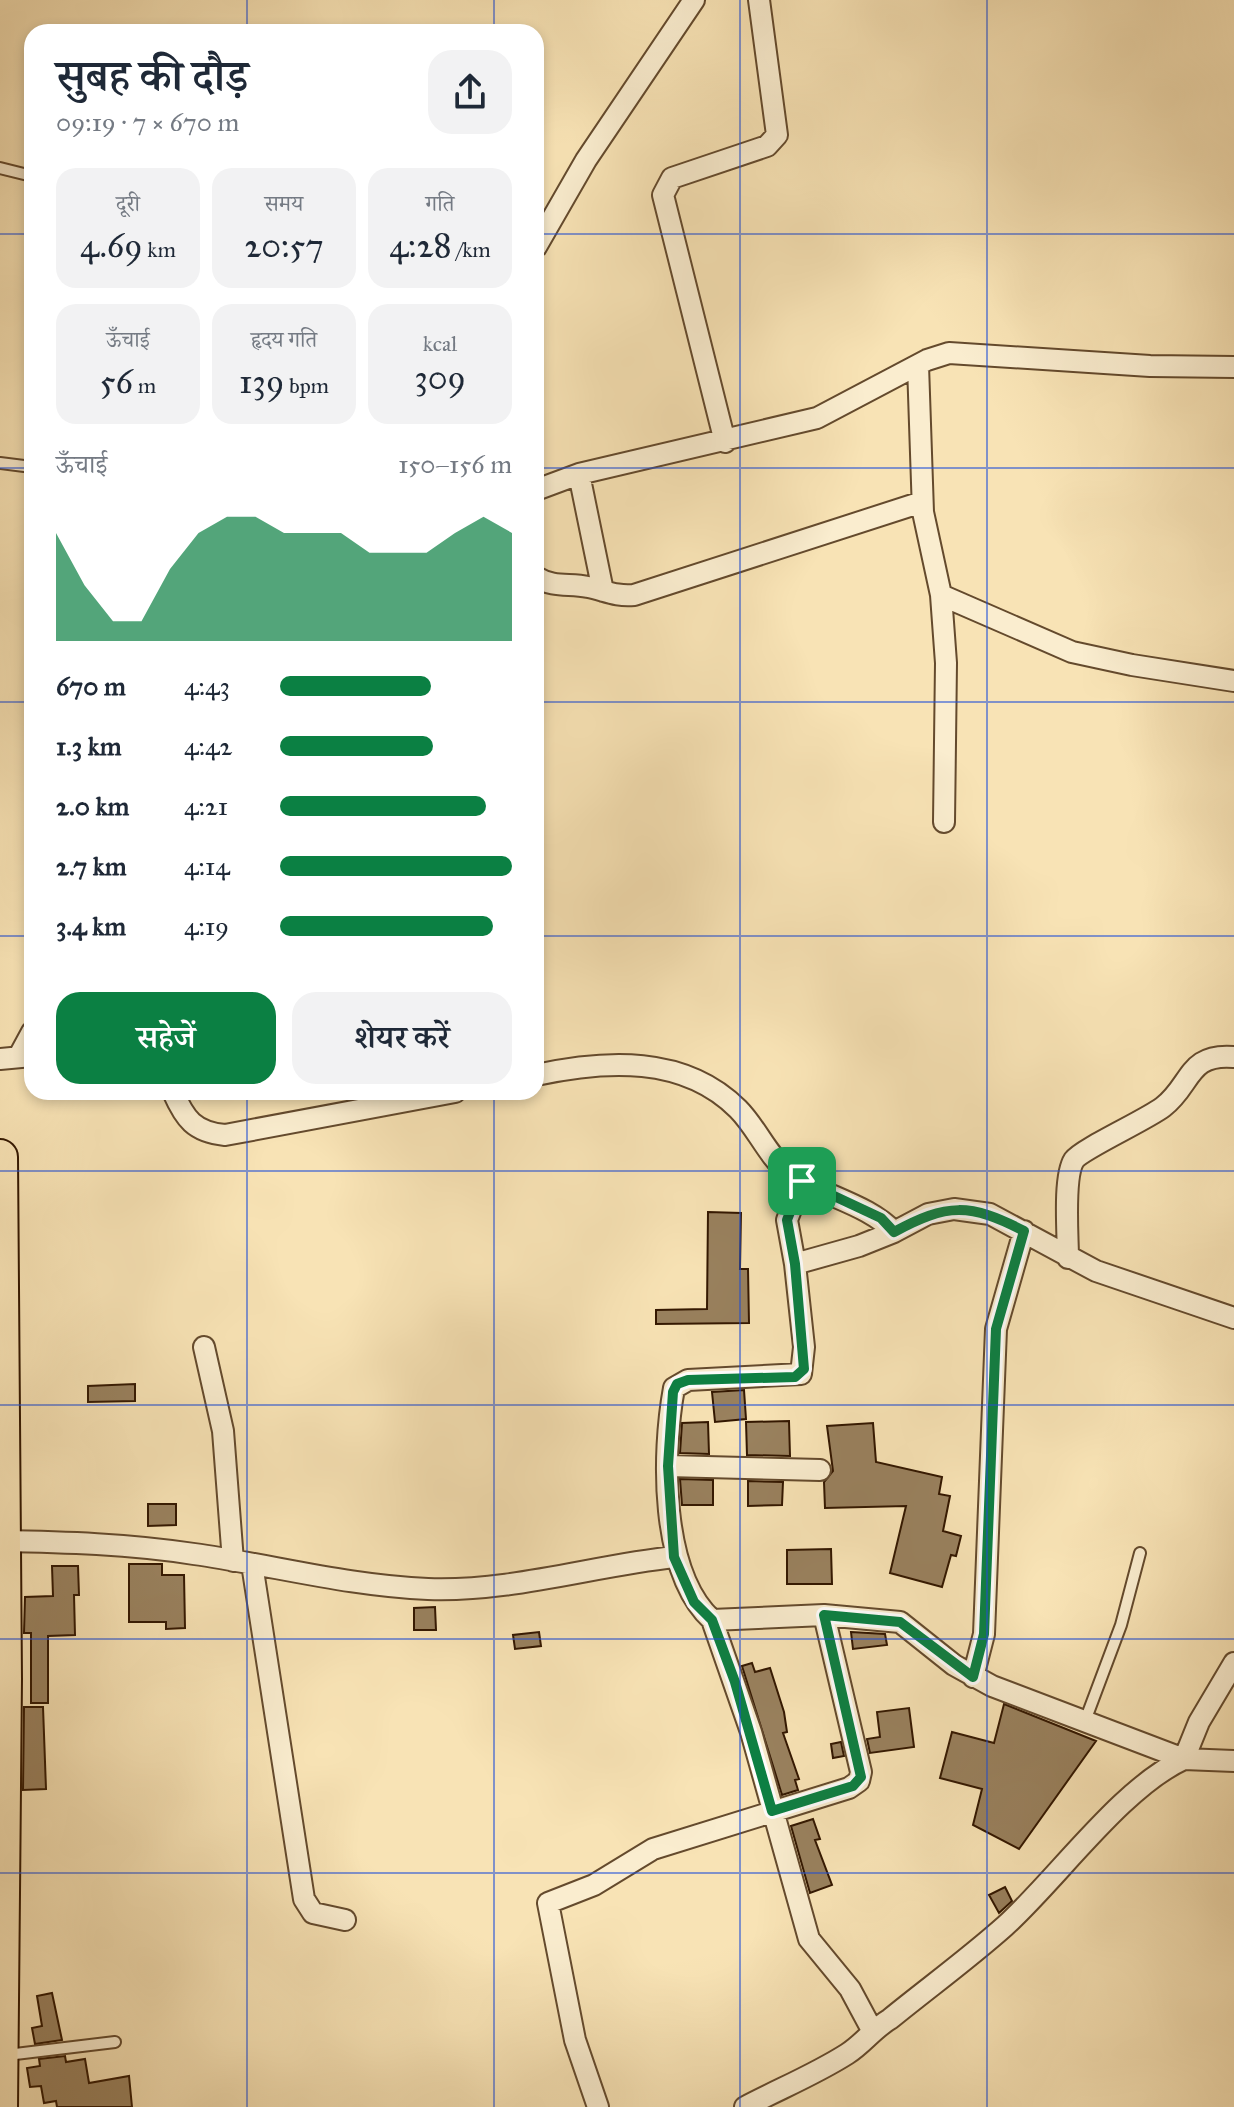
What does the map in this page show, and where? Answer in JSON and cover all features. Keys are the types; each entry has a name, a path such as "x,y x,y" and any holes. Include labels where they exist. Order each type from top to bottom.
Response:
{"highway":[{"path":"0,1157 0,2107"}],"street":[{"path":"544,233 586,160 694,0"},
{"path":"725,442 663,195 672,178 767,146 777,135 759,0"},
{"path":"544,487 579,474 817,418 937,356 965,352 1150,366 1234,367"},
{"path":"918,365 922,502 941,595 947,719 944,822"},
{"path":"579,474 603,591"},
{"path":"544,581 617,596 634,595 922,502"},
{"path":"941,595 1072,652 1234,681"},
{"path":"1068,1258 1069,1175 1076,1157 1164,1106 1196,1066 1216,1058 1234,1057"},
{"path":"544,1073 580,1066 624,1064 683,1074 708,1085 739,1110 780,1165 802,1181 881,1218 894,1232"},
{"path":"177,1100 189,1123 196,1129 225,1135 412,1100"},
{"path":"802,1181 787,1220 795,1264 804,1369 795,1377 688,1380 677,1384 673,1392 668,1466 674,1557 694,1602 712,1620 735,1682 809,1939 850,1989 872,2030"},
{"path":"795,1264 859,1246 928,1214 954,1209 990,1214 1068,1258 1234,1318"},
{"path":"973,1677 984,1634 996,1329 1024,1231"},
{"path":"204,1347 223,1431 242,1563 304,1899 313,1913 345,1920"},
{"path":"668,1466 820,1470"},
{"path":"2,1541 110,1543 324,1578 431,1589 499,1586 623,1563 674,1557"},
{"path":"598,2107 575,2040 548,1903 594,1885 653,1849 853,1786 861,1777 824,1615"},
{"path":"712,1620 824,1615 900,1622 973,1677 1184,1759 1234,1761"},
{"path":"745,2107 862,2044 872,2030 890,2019 1005,1926 1118,1811 1165,1768 1184,1759 1199,1722 1234,1663"}],"lane":[{"path":"0,168 24,174"},
{"path":"0,463 24,466"},
{"path":"1085,1721 1121,1625 1140,1553"},
{"path":"1,2056 115,2042"}],"building":[{"path":"708,1212 741,1213 740,1269 748,1269 749,1323 656,1324 656,1310 707,1309"},
{"path":"135,1384 135,1401 88,1402 88,1386"},
{"path":"744,1390 746,1419 715,1422 712,1392"},
{"path":"789,1421 790,1456 747,1455 746,1422"},
{"path":"708,1422 709,1454 680,1453 682,1423"},
{"path":"873,1423 876,1462 942,1477 939,1494 950,1496 943,1531 961,1536 956,1556 951,1555 942,1587 890,1573 906,1506 825,1508 824,1482 833,1471 827,1426"},
{"path":"680,1479 713,1480 713,1505 682,1505"},
{"path":"748,1481 783,1482 782,1505 748,1506"},
{"path":"148,1504 176,1504 176,1525 148,1526"},
{"path":"831,1549 832,1584 787,1584 787,1550"},
{"path":"129,1564 162,1564 162,1575 184,1575 185,1628 166,1629 166,1622 129,1622"},
{"path":"52,1566 78,1566 79,1595 74,1595 75,1635 48,1636 48,1703 31,1703 31,1633 24,1633 25,1597 53,1596"},
{"path":"435,1607 436,1630 414,1630 414,1608"},
{"path":"539,1632 541,1646 515,1649 513,1635"},
{"path":"851,1632 885,1634 887,1645 853,1649"},
{"path":"752,1663 755,1672 770,1668 784,1712 787,1732 783,1733 799,1779 795,1780 798,1790 782,1795 742,1666"},
{"path":"1004,1704 1096,1741 1019,1849 973,1825 982,1789 940,1778 952,1732 994,1743"},
{"path":"24,1707 43,1707 46,1789 23,1790"},
{"path":"909,1708 914,1747 870,1753 867,1739 880,1737 877,1712"},
{"path":"841,1742 844,1756 833,1758 831,1744"},
{"path":"813,1819 820,1839 815,1840 832,1885 810,1893 791,1826"},
{"path":"1005,1887 1012,1901 999,1913 989,1895"},
{"path":"52,1993 62,2040 35,2044 32,2028 42,2026 37,1996"},
{"path":"65,2056 66,2062 85,2059 89,2083 129,2076 132,2107 57,2107 56,2101 44,2103 41,2086 30,2087 27,2068 40,2066 39,2059"}],"route":[{"path":"802,1181 873,1217 881,1218 894,1232 928,1214 954,1209 972,1209 990,1214 1024,1231 996,1329 984,1634 973,1677 900,1622 824,1615 861,1777 853,1786 772,1811 751,1732 712,1620 698,1609 674,1557 668,1466 673,1392 677,1384 688,1380 795,1377 804,1369 795,1264 787,1229 792,1202 802,1181"}]}
